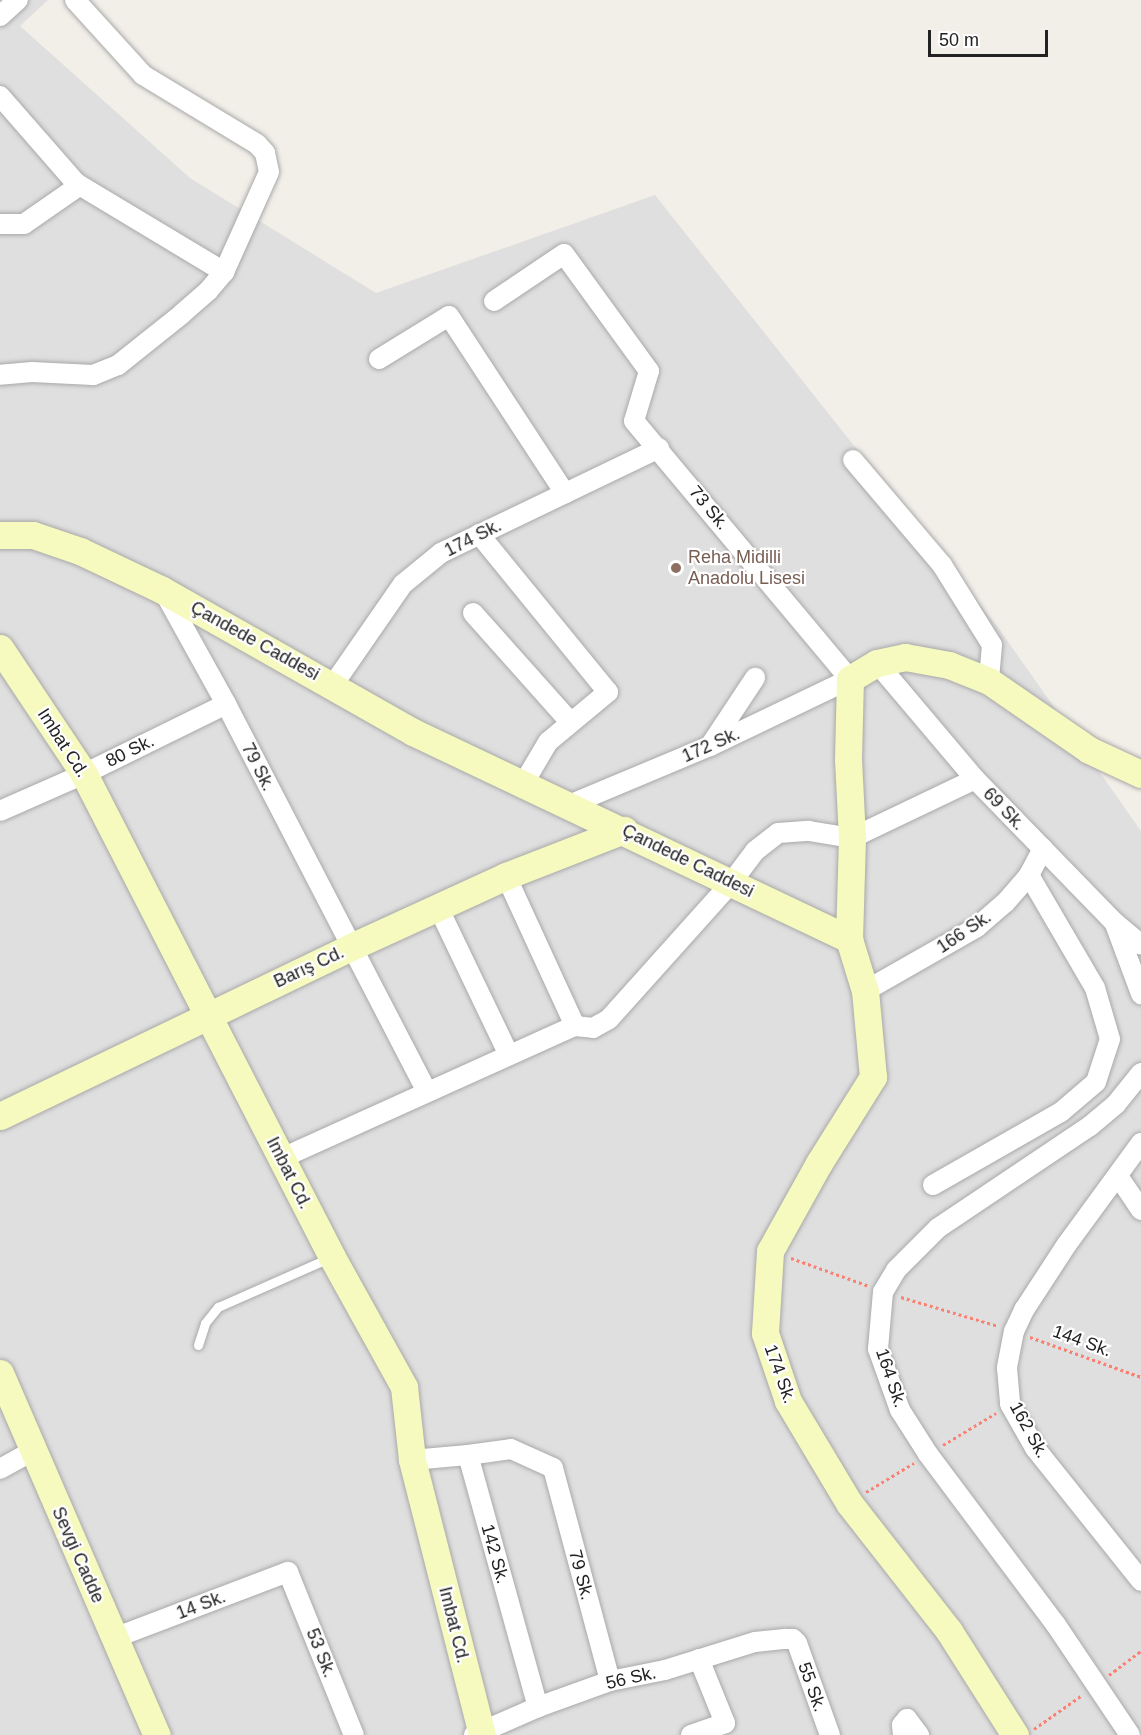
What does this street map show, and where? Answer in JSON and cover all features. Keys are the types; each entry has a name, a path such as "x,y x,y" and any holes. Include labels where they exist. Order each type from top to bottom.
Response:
{"street":[{"path":"0,16 18,0"},
{"path":"0,375 32,372 93,375 118,365 182,314 224,272 269,172 265,153 248,138 143,75 75,0"},
{"path":"0,96 76,183 224,272"},
{"path":"0,224 24,224 73,190 76,183"},
{"name":"73 Sk.","path":"494,301 564,254 649,371 634,421 850,678"},
{"path":"379,359 449,316 565,493"},
{"name":"174 Sk.","path":"333,685 404,584 441,553 659,448"},
{"path":"853,460 942,565 986,635 992,645 989,681"},
{"path":"479,534 608,692 548,742 522,786"},
{"name":"Çandede Caddesi","path":"0,535 33,535 80,551 162,590 413,732 522,786 624,830 849,939"},
{"name":"79 Sk.","path":"162,590 226,704 427,1092"},
{"path":"473,613 570,722"},
{"name":"Imbat Cd.","path":"0,648 84,774 332,1257 404,1387 412,1460 479,1734"},
{"path":"849,939 852,838 848,759 850,678 877,663 905,657 949,665 989,681 1089,750 1141,774"},
{"name":"69 Sk.","path":"877,663 975,779 1114,922 1141,945"},
{"path":"710,746 755,678"},
{"name":"172 Sk.","path":"569,805 710,746 850,678"},
{"name":"80 Sk.","path":"0,810 84,774 226,704"},
{"path":"282,1158 575,1026 593,1028 609,1019 731,882 755,851 778,833 809,831 852,838 975,779"},
{"name":"Barış Cd.","path":"0,1116 209,1014 438,907 506,876 624,830"},
{"name":"166 Sk.","path":"865,991 977,927 1005,903 1029,874 1043,849"},
{"path":"933,1185 1061,1112 1096,1082 1110,1039 1095,988 1029,874"},
{"path":"506,876 575,1026"},
{"path":"438,907 509,1056"},
{"path":"1114,922 1141,994"},
{"name":"174 Sk.","path":"849,939 865,991 873,1077 819,1163 770,1251 765,1333 788,1401 849,1503 950,1631 1015,1735"},
{"name":"164 Sk.","path":"1130,1735 1056,1625 928,1454 900,1410 878,1349 883,1292 896,1270 938,1228 1090,1126 1116,1104 1141,1073"},
{"name":"162 Sk.","path":"1141,1143 1067,1244 1024,1310 1014,1331 1007,1368 1010,1404 1035,1448 1141,1581"},
{"path":"1118,1176 1141,1210"},
{"name":"Sevgi Cadde","path":"0,1373 157,1735"},
{"name":"79 Sk.","path":"468,1455 511,1449 553,1468 610,1681"},
{"path":"0,1469 32,1451"},
{"path":"412,1460 468,1455"},
{"name":"142 Sk.","path":"468,1455 538,1707"},
{"name":"14 Sk.","path":"114,1638 288,1572"},
{"name":"53 Sk.","path":"288,1572 354,1735"},
{"name":"56 Sk.","path":"479,1734 538,1707 610,1681 664,1670 755,1642 793,1640"},
{"name":"55 Sk.","path":"793,1640 797,1643 830,1735"},
{"path":"691,1735 725,1723 699,1659"},
{"path":"903,1735 902,1725 907,1719 920,1735"}],"lane":[{"path":"198,1345 205,1323 218,1307 332,1257"}],"path":[{"name":"144 Sk.","path":"770,1251 883,1292 1014,1331 1141,1377"}],"shaded area":[{"path":"0,0 48,0 20,26 190,178 376,293 655,195 997,626 1141,831 1141,1735 0,1735"}],"place":[{"name":"Reha Midilli Anadolu Lisesi","path":"676,568"}]}
